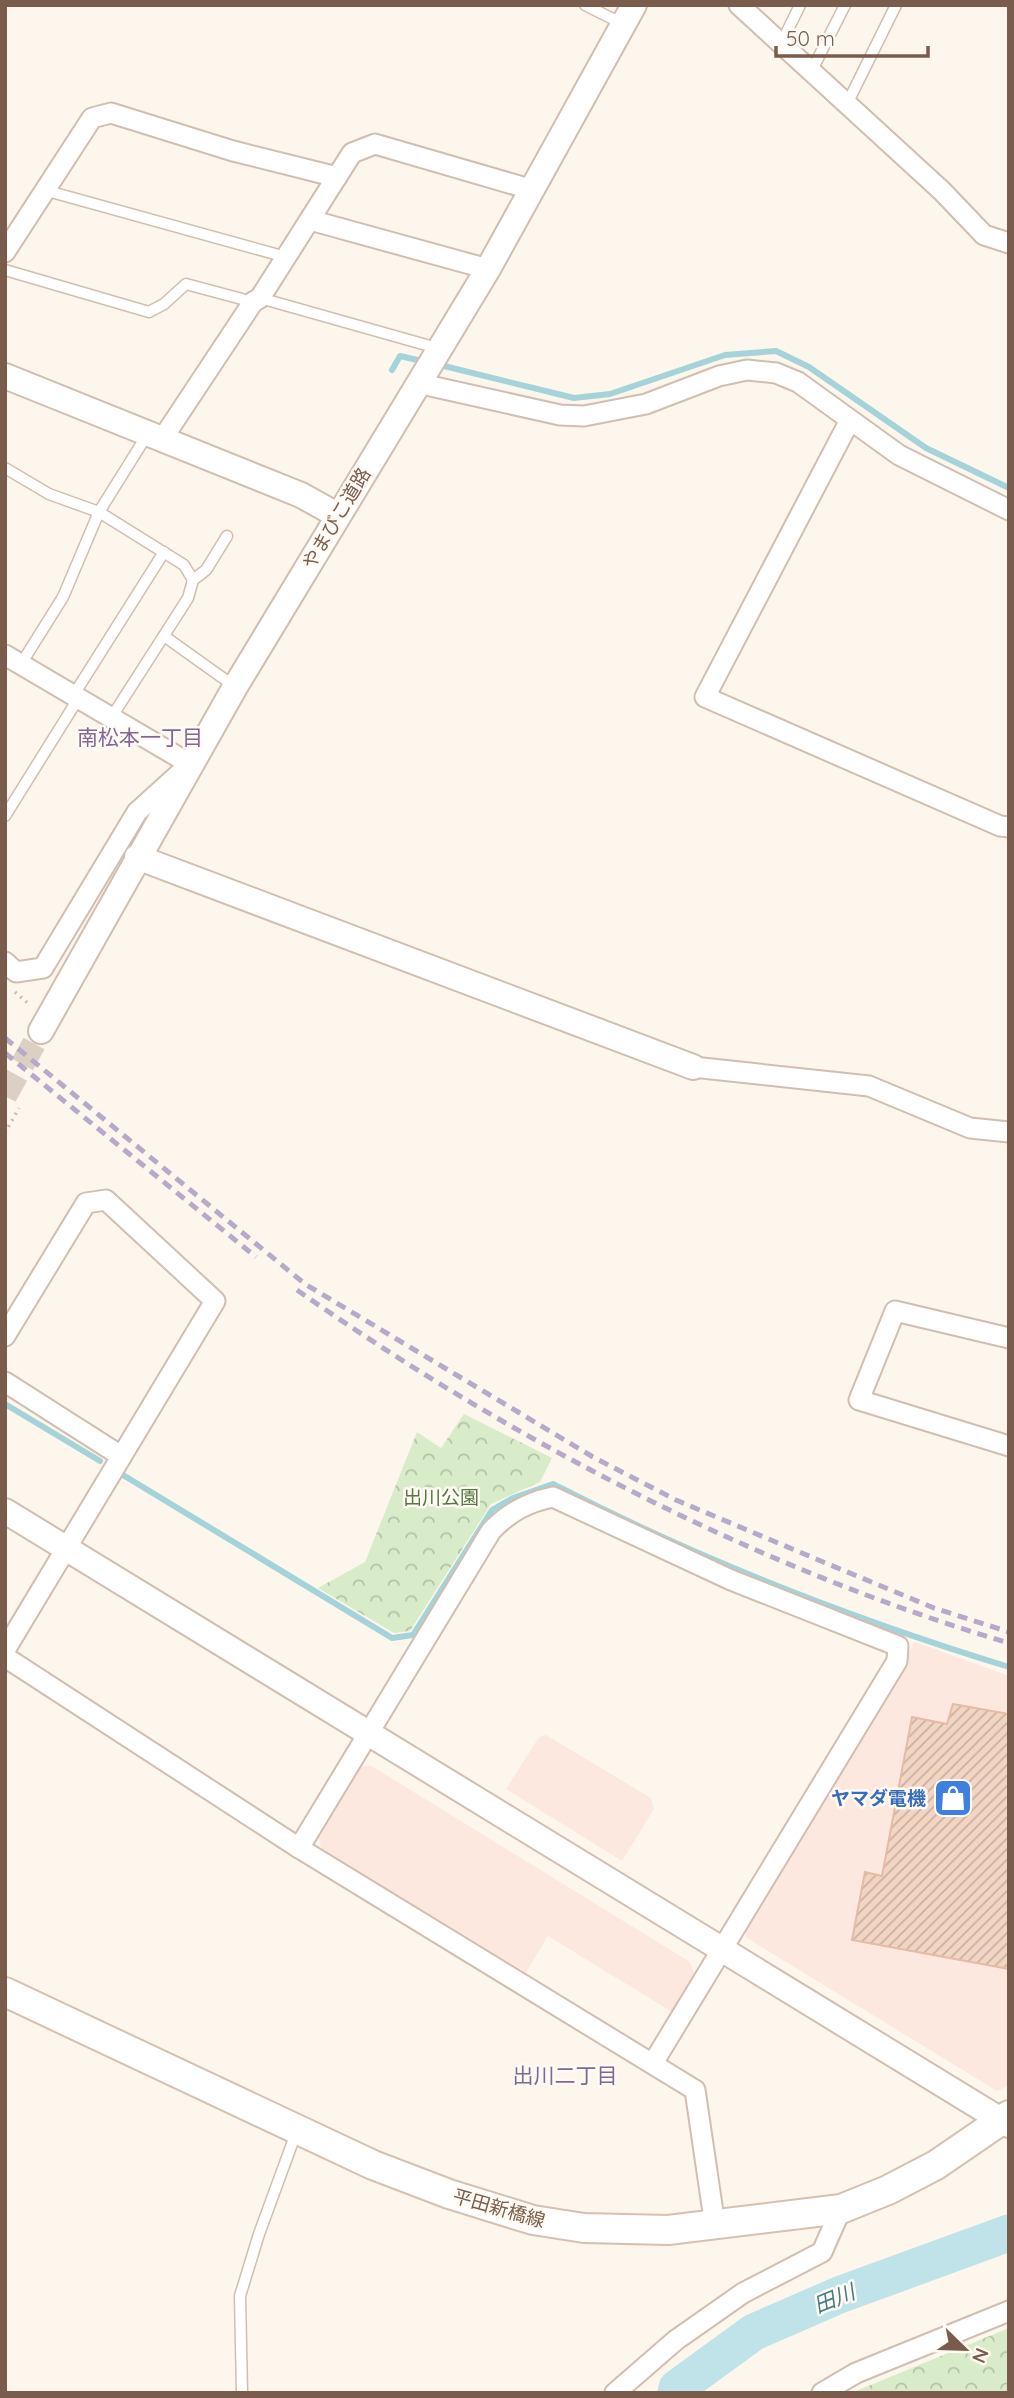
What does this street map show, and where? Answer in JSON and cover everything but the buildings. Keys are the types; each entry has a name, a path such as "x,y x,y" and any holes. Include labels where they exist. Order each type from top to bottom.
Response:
{"main road":[{"name":"平田新橋線","path":"5,1992 297,2132 449,2194 533,2220 584,2228 629,2230 715,2227 841,2209 888,2190 936,2165 1006,2120"}],"street":[{"path":"751,9 781,44 984,235 1009,243"},
{"name":"やまびこ道路","path":"36,1023 137,857 337,515 488,269 628,15"},
{"path":"5,252 92,118 111,113 233,151 337,177"},
{"path":"155,435 256,300 352,153 375,144 533,190"},
{"path":"310,220 488,269"},
{"path":"419,379 560,415 584,416 646,404 719,376 747,370 766,372 798,382 849,422 899,455 1009,510"},
{"path":"5,376 301,495 337,515"},
{"path":"849,422 705,697 1000,826 1009,827"},
{"path":"5,962 16,972 43,968 137,812 190,764 13,660"},
{"path":"137,857 693,1067 869,1086 970,1128 1009,1132"},
{"path":"5,1336 86,1203 106,1200 215,1301 5,1650"},
{"path":"1009,1338 895,1311 859,1400 1009,1446"},
{"path":"5,1382 121,1456"},
{"path":"299,1848 491,1531 517,1509 553,1497 731,1580 898,1646 897,1661 653,2063"},
{"path":"5,1511 721,1950 1006,2120"},
{"path":"5,1657 299,1848 695,2090 715,2227"},
{"path":"615,2393 676,2340 743,2293 822,2252 841,2209"},
{"path":"822,2393 856,2373 1009,2311"}],"lane":[{"path":"585,5 628,15"},
{"path":"781,44 800,5"},
{"path":"811,72 845,5"},
{"path":"847,104 896,5"},
{"path":"44,190 286,257"},
{"path":"5,271 149,312 164,304 187,284 256,300 436,350"},
{"path":"13,660 63,597 99,512 155,435"},
{"path":"5,468 49,494 99,512 184,565 193,580"},
{"path":"111,718 188,598 193,580 206,570 227,536"},
{"path":"5,816 164,552"},
{"path":"164,636 235,687"},
{"path":"242,2393 240,2296 259,2234 297,2132"}],"path":[{"path":"5,984 33,1009 36,1023"},
{"path":"5,1133 19,1108"}],"shaded area":[{"path":"915,1642 1009,1676 1009,2085 997,2091 747,1938 743,1928"},
{"path":"546,1735 651,1798 654,1809 622,1861 506,1789 539,1737"},
{"path":"370,1765 690,1962 694,1973 672,2012 548,1936 525,1974 322,1850 318,1836 358,1768"}],"green space":[{"name":"出川公園","path":"464,1414 552,1458 540,1482 491,1504 410,1631 394,1633 318,1588 365,1562 417,1432 441,1448"},
{"path":"1009,2328 1009,2393 851,2393"}],"waterway":[{"path":"436,364 574,398 610,394 725,355 776,351 809,367 926,448 1009,488"},
{"path":"392,370 400,356 426,362"},
{"path":"5,1404 100,1461"},
{"path":"123,1475 392,1638 413,1635 492,1510 513,1498 553,1484 663,1537 777,1586 892,1629 1009,1667"},
{"name":"田川","path":"676,2393 677,2388 754,2332 839,2295 1009,2233"}],"tunnel":[{"path":"5,1096 41,1031"}],"railway":[{"path":"5,1038 305,1284 593,1457 676,1500 816,1559 934,1608 1009,1632"},
{"path":"5,1053 256,1257"},
{"path":"297,1290 463,1398 639,1495 822,1578 915,1613 1009,1643"}],"place":[{"name":"ヤマダ電機","path":"953,1798"}],"district":[{"name":"南松本一丁目","path":"140,737"},
{"name":"出川二丁目","path":"565,2075"}]}
